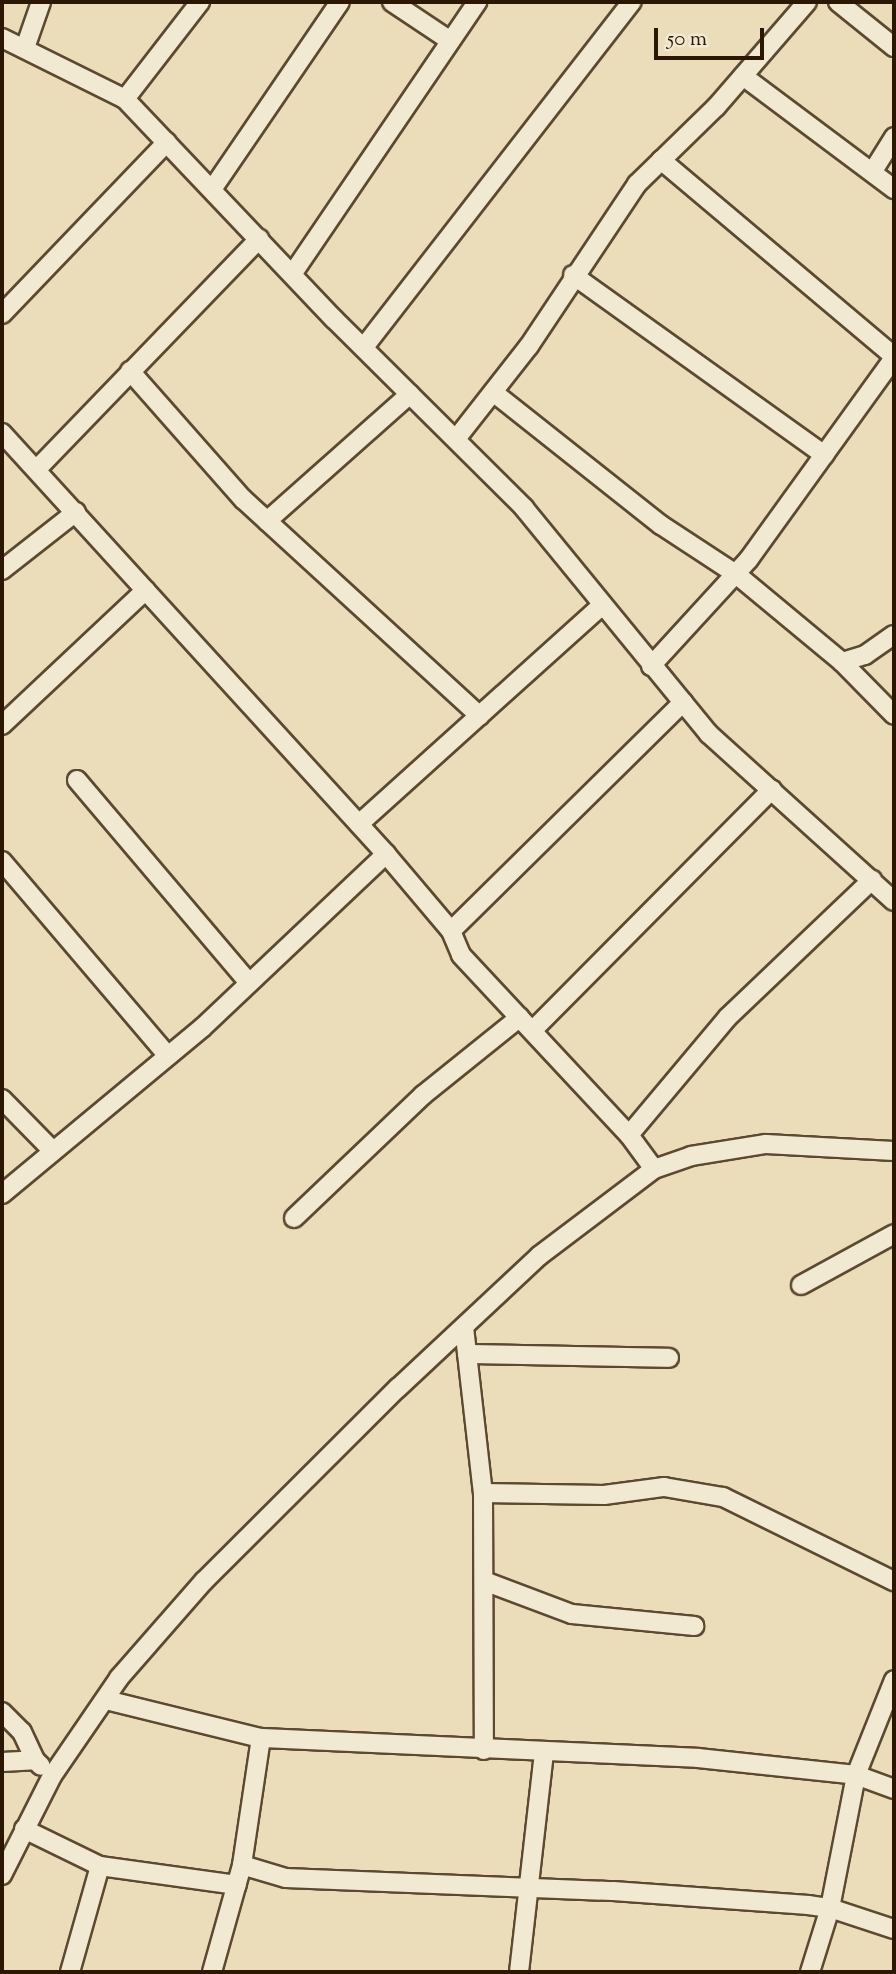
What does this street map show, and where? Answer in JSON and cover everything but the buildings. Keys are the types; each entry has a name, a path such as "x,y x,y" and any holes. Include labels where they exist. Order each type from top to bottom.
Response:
{"street":[{"path":"25,48 41,2"},
{"path":"125,99 200,2"},
{"path":"213,188 340,2"},
{"path":"392,2 449,40"},
{"path":"293,273 477,2"},
{"path":"364,347 632,2"},
{"path":"456,439 529,346 573,275 637,184 743,76 807,2"},
{"path":"838,2 894,47"},
{"path":"2,38 125,99 539,526 709,734 872,880 892,894"},
{"path":"743,76 894,189"},
{"path":"873,171 894,138"},
{"path":"2,314 167,142"},
{"path":"651,666 736,574 894,357 661,160"},
{"path":"37,469 260,239"},
{"path":"573,275 824,455"},
{"path":"130,371 267,521 480,716"},
{"path":"493,392 661,525 736,574 842,662 894,715"},
{"path":"267,521 410,394"},
{"path":"2,433 386,854 451,930 461,955 629,1135 654,1169"},
{"path":"2,570 76,512"},
{"path":"2,725 146,590"},
{"path":"359,824 602,606"},
{"path":"842,662 865,655 894,635"},
{"path":"451,930 683,702"},
{"path":"77,780 249,983"},
{"path":"294,1218 423,1095 526,1024 772,789"},
{"path":"2,1194 168,1056 386,854"},
{"path":"2,861 168,1056"},
{"path":"629,1135 728,1017 872,880"},
{"path":"2,1099 53,1151"},
{"path":"2,1875 51,1776 106,1700 204,1581 539,1256 654,1169 702,1154 766,1144 894,1151"},
{"path":"801,1285 894,1234"},
{"path":"464,1327 483,1493 484,1750"},
{"path":"467,1354 669,1358"},
{"path":"483,1493 604,1495 664,1487 723,1497 894,1581"},
{"path":"484,1581 572,1614 694,1626"},
{"path":"810,1972 830,1908 856,1775 894,1680"},
{"path":"106,1700 261,1738 698,1758 856,1775 894,1789"},
{"path":"2,1712 22,1732 35,1760 51,1776"},
{"path":"212,1972 242,1865 261,1738"},
{"path":"519,1972 544,1753"},
{"path":"2,1762 35,1760"},
{"path":"24,1829 100,1866 237,1885"},
{"path":"242,1865 286,1878 527,1887 830,1908 894,1929"},
{"path":"71,1972 100,1866"}]}
